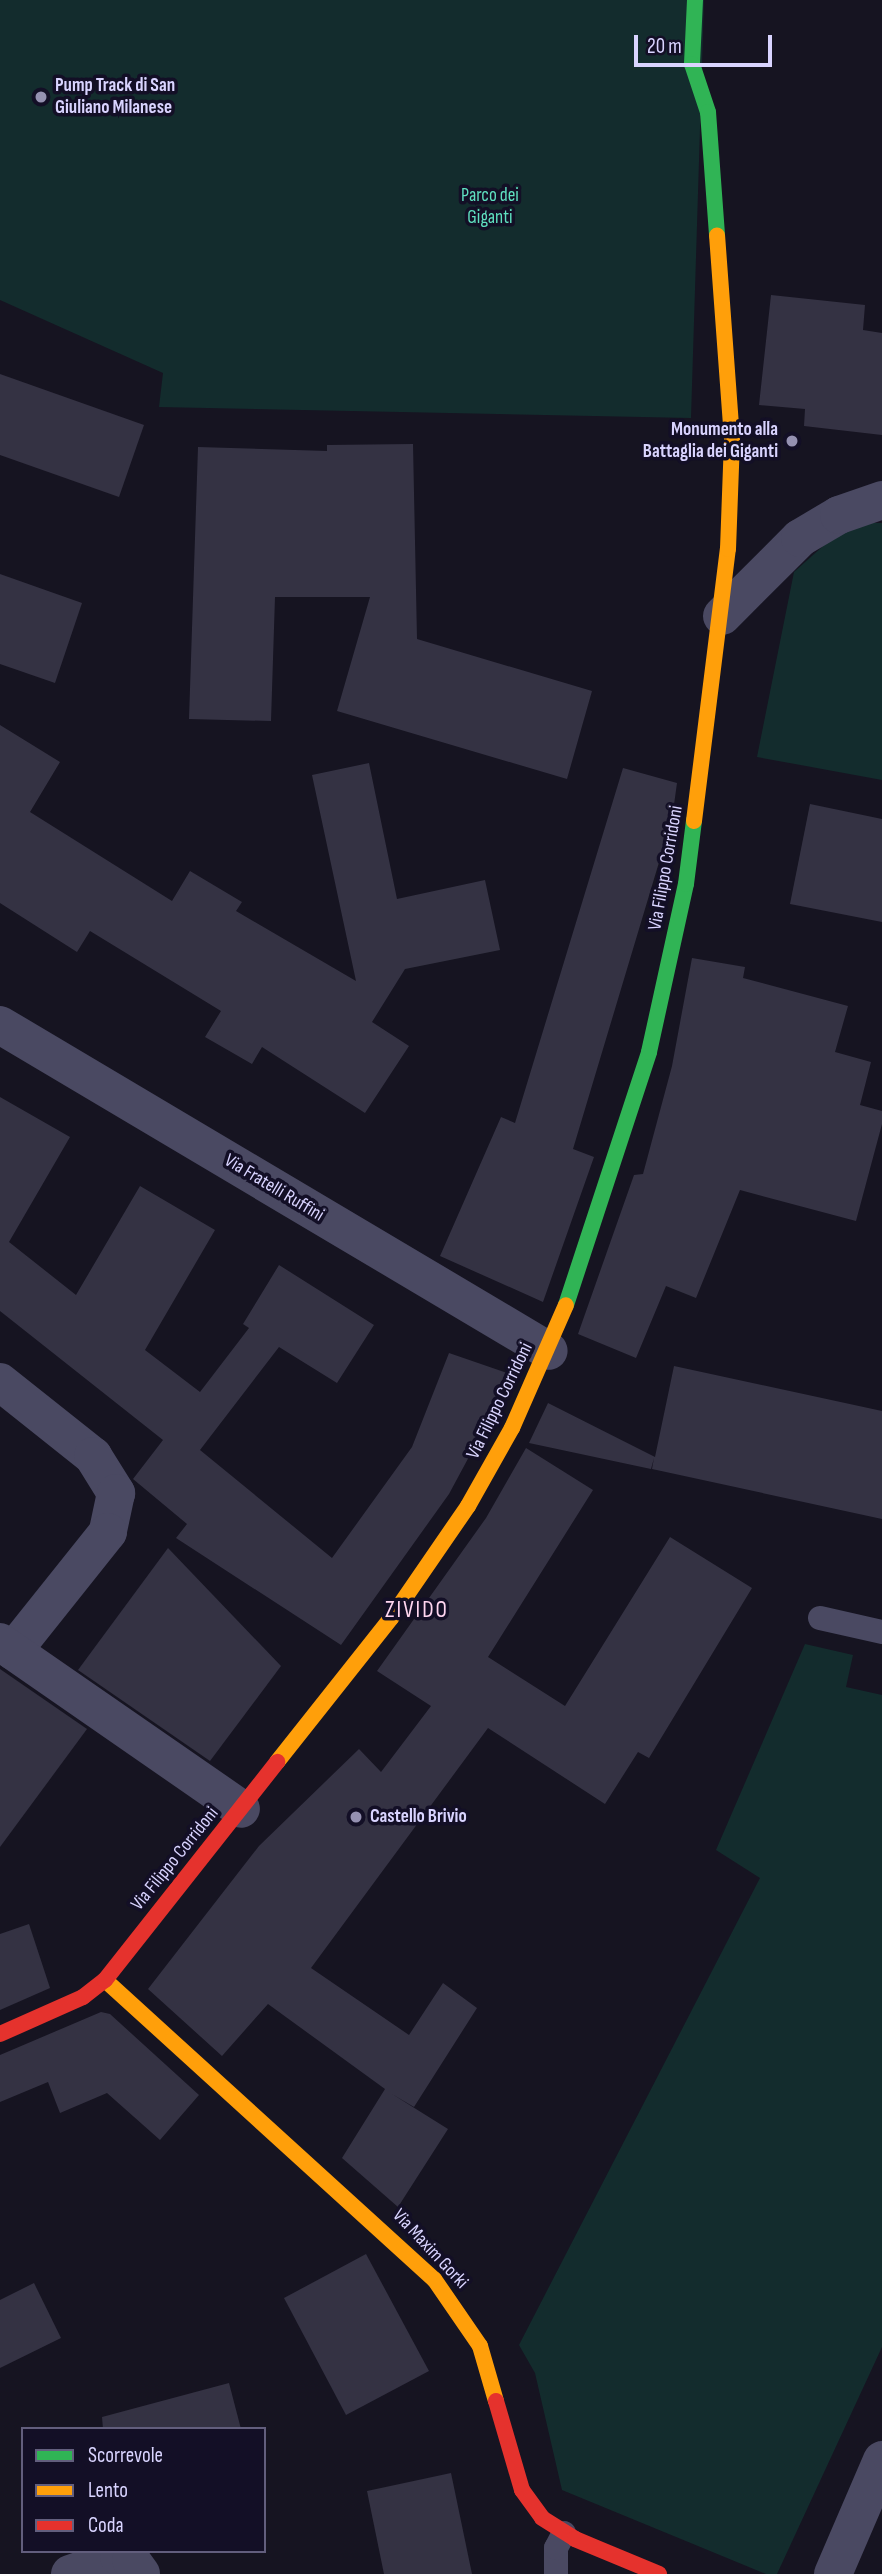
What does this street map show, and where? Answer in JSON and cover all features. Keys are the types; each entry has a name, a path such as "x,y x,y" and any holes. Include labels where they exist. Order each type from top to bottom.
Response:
{"street":[{"name":"Via Filippo Corridoni","path":"0,2034 83,1997 105,1980 383,1628 458,1521 503,1446 549,1351 620,1151 668,973 696,822 722,616 732,439 708,112 692,64 695,0"},
{"path":"722,616 800,538 839,515 882,500"},
{"name":"Via Fratelli Ruffini","path":"0,1025 549,1351"},
{"path":"0,1382 93,1456 116,1493 108,1532 7,1646 241,1809"},
{"name":"Via Maxim Gorki","path":"105,1980 434,2279 480,2346 522,2490 542,2518 564,2533 659,2574"},
{"path":"833,2574 882,2459"},
{"path":"70,2574 119,2557 131,2560 141,2574"}],"lane":[{"path":"820,1618 882,1632"},
{"path":"556,2574 556,2548 564,2533"}],"green space":[{"name":"Parco dei Giganti","path":"0,0 704,0 691,418 159,407 163,373 0,300"},
{"path":"868,523 882,523 882,780 757,757 794,572 841,530"},
{"path":"805,1644 853,1655 846,1687 882,1695 882,2347 777,2574 766,2574 562,2490 535,2373 519,2345 760,1878 716,1850"}],"building":[{"path":"771,295 865,305 863,330 882,333 882,435 804,426 805,409 759,405"},
{"path":"0,374 144,425 119,497 0,455"},
{"path":"413,444 417,639 592,691 567,779 337,711 370,597 275,597 271,721 189,719 198,447 327,451 327,445"},
{"path":"0,574 82,603 55,683 0,664"},
{"path":"0,725 60,762 30,812 172,901 190,871 242,902 236,911 356,981 312,775 369,763 397,899 485,880 500,950 405,969 372,1022 409,1046 365,1113 262,1047 252,1064 205,1037 221,1011 90,931 77,952 0,903"},
{"path":"623,768 677,783 672,819 573,1149 594,1157 543,1302 440,1256 501,1117 515,1123"},
{"path":"810,804 882,819 882,922 790,904"},
{"path":"692,958 745,967 743,978 848,1006 835,1052 871,1062 860,1105 882,1111 882,1124 856,1221 740,1190 696,1298 666,1286 636,1358 578,1334 634,1175 643,1174 672,1066"},
{"path":"0,1097 70,1137 9,1242 76,1295 140,1186 215,1230 145,1350 200,1392 249,1328 243,1324 279,1265 374,1325 337,1383 279,1347 200,1450 332,1558 412,1447 449,1353 513,1375 449,1494 341,1645 176,1538 187,1524 133,1479 163,1440 0,1311"},
{"path":"674,1366 882,1411 882,1519 652,1469 654,1458 651,1469 529,1443 548,1403 655,1457"},
{"path":"526,1448 593,1490 488,1657 565,1706 670,1537 752,1588 649,1758 638,1752 605,1804 488,1728 311,1968 409,2035 443,1983 477,2008 414,2107 392,2094 448,2129 398,2207 342,2158 385,2089 268,2004 222,2056 148,1989 259,1846 359,1749 381,1772 431,1706 377,1671 486,1518"},
{"path":"168,1548 281,1666 210,1761 78,1670"},
{"path":"0,1669 87,1729 0,1847"},
{"path":"29,1924 50,1988 0,2010 0,1934"},
{"path":"101,2012 110,2014 199,2095 160,2140 107,2093 60,2113 48,2082 0,2102 0,2055"},
{"path":"366,2254 429,2371 346,2415 284,2298"},
{"path":"34,2283 61,2338 0,2368 0,2300"},
{"path":"229,2383 240,2427 103,2427 102,2417"},
{"path":"451,2473 472,2574 384,2574 367,2491"}],"traffic: fast":[{"path":"695,0 692,64 708,112 717,236"},
{"path":"566,1305 649,1052 686,884 694,821"}],"traffic: slow":[{"path":"694,821 728,549 732,439 717,236"},
{"path":"277,1762 391,1618 468,1506 512,1428 566,1305"},
{"path":"105,1980 434,2279 480,2346 496,2401"}],"traffic: jam":[{"path":"0,2034 83,1997 105,1980 277,1762"},
{"path":"496,2401 522,2490 542,2518 575,2539 659,2574"}],"place":[{"name":"Pump Track di San Giuliano Milanese","path":"41,97"},
{"name":"Monumento alla Battaglia dei Giganti","path":"792,441"},
{"name":"Castello Brivio","path":"356,1817"}],"district":[{"name":"ZIVIDO","path":"417,1610"}]}
